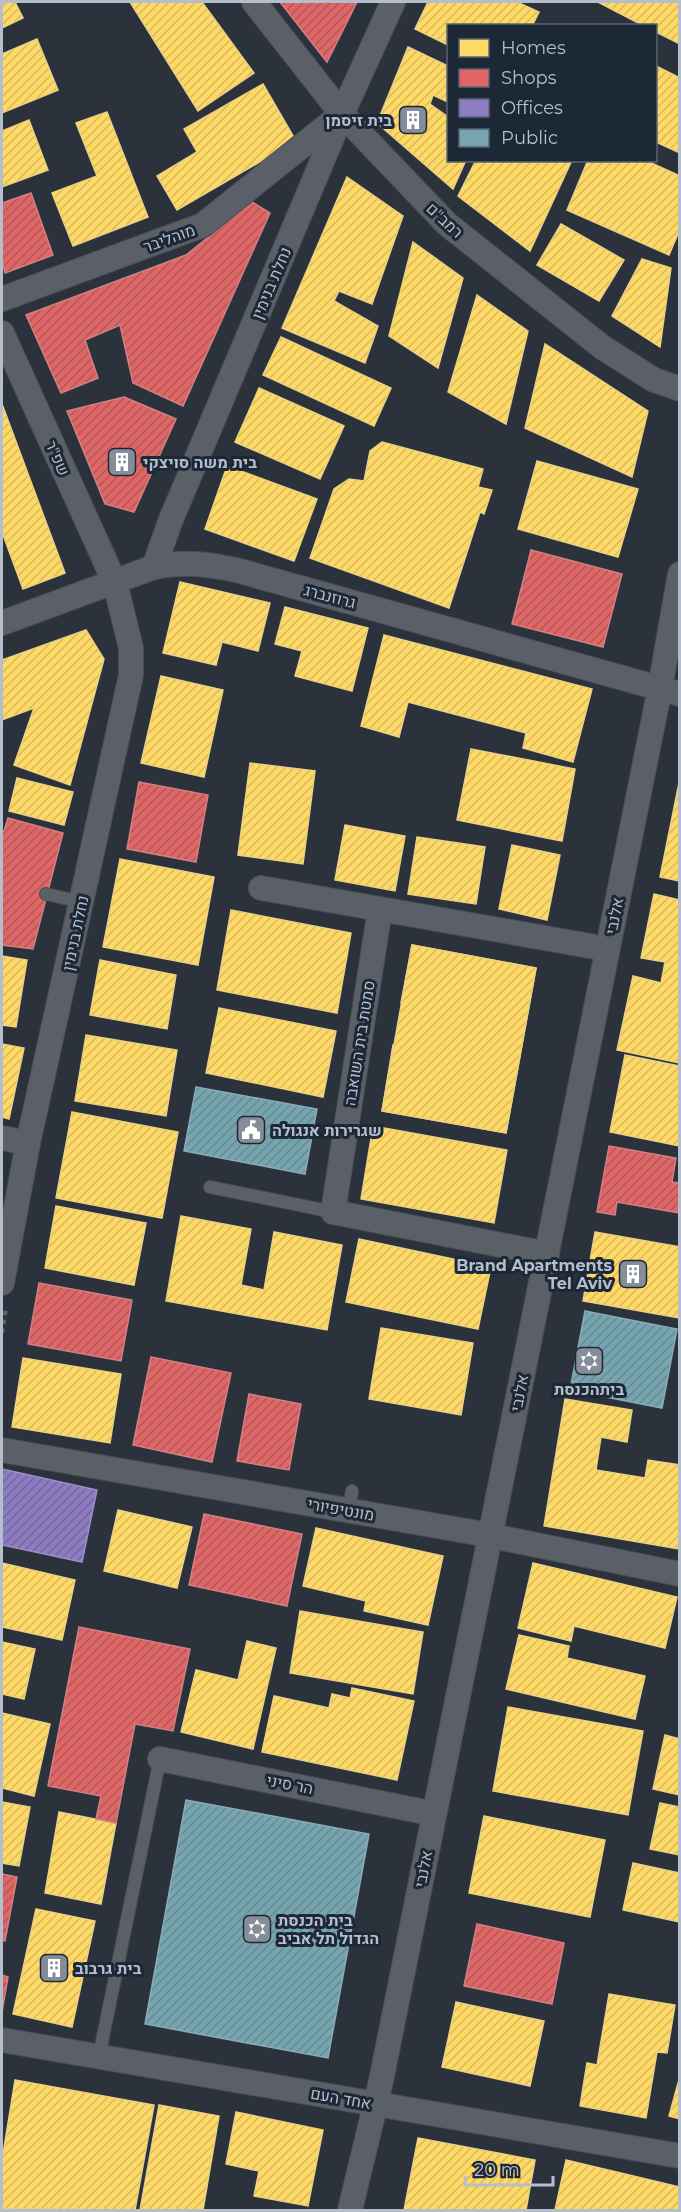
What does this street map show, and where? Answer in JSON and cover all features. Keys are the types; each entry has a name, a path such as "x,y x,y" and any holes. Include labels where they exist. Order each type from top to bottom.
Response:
{"street":[{"name":"רמב\"ם","path":"254,2 342,114 447,224 602,347 654,380 680,389"},
{"name":"נחלת בנימין","path":"154,567 170,522 342,114 393,2"},
{"name":"מוהליבר","path":"2,299 203,225 342,114"},
{"name":"שפ\"ר","path":"2,333 115,583"},
{"name":"גרוזנברג","path":"2,623 154,567 190,563 236,570 670,691"},
{"name":"אלנבי","path":"350,2211 376,2104 607,949 670,691 680,574"},
{"name":"נחלת בנימין","path":"2,1283 28,1143 131,675 131,648 115,583"},
{"path":"261,888 607,949"},
{"name":"סמטת בית השואבה","path":"333,1212 380,909"},
{"path":"2,1138 28,1143"},
{"path":"333,1212 547,1254"},
{"name":"מונטיפיורי","path":"2,1450 350,1500 491,1536 680,1574"},
{"name":"הר סיני","path":"160,1759 420,1811"},
{"name":"אחד העם","path":"2,2040 680,2156"}],"lane":[{"path":"46,894 82,902"},
{"path":"210,1187 333,1212"},
{"path":"99,2056 160,1759"}],"building: Homes":[{"path":"2,2 15,2 23,18 2,28"},
{"path":"130,2 202,2 254,73 198,111"},
{"path":"428,2 517,2 539,12 533,24 447,24 447,45 415,29"},
{"path":"598,2 680,2 680,44 657,32 657,24 640,24"},
{"path":"37,39 58,90 2,113 2,54"},
{"name":"בית זיסמן","path":"408,47 447,66 447,102 433,95 430,104 447,116 447,162 465,162 453,189 377,123"},
{"path":"657,66 680,78 680,153 657,142"},
{"path":"263,84 296,141 177,210 157,176 197,152 184,129"},
{"path":"107,112 148,217 73,246 52,193 97,176 76,123"},
{"path":"29,120 48,170 2,187 2,131"},
{"path":"475,162 571,162 530,251 458,196"},
{"path":"587,162 649,162 680,176 680,229 669,255 567,210"},
{"path":"347,177 403,216 372,304 339,291 334,301 378,326 365,363 282,328"},
{"path":"561,224 624,260 599,301 537,265"},
{"path":"413,242 463,278 438,368 389,336"},
{"path":"642,259 671,268 660,347 612,316"},
{"path":"477,295 528,331 506,424 448,392"},
{"path":"281,337 391,388 374,426 263,375"},
{"path":"545,344 648,411 632,477 525,428"},
{"path":"259,388 344,426 320,479 235,442"},
{"path":"2,404 65,573 23,589 2,532"},
{"path":"382,442 483,469 478,487 492,490 484,514 480,512 449,608 310,558 334,489 349,479 364,481 370,451"},
{"path":"537,461 638,489 618,557 518,529"},
{"path":"227,466 317,499 294,561 205,529"},
{"path":"180,582 270,603 258,651 222,642 216,665 163,653"},
{"path":"285,607 368,628 352,691 295,676 302,651 275,644"},
{"path":"86,630 104,659 70,785 14,765 34,708 2,720 2,660"},
{"path":"384,635 592,689 573,762 523,748 526,733 408,702 399,737 361,726"},
{"path":"161,676 223,690 204,777 141,763"},
{"path":"471,749 575,769 562,841 457,820"},
{"path":"250,763 315,771 303,864 238,855"},
{"path":"17,778 73,792 64,825 9,811"},
{"path":"680,778 680,881 660,877"},
{"path":"345,825 405,836 395,891 335,880"},
{"path":"417,837 485,847 476,904 408,894"},
{"path":"512,845 560,855 547,920 499,909"},
{"path":"120,859 214,877 198,965 103,947"},
{"path":"654,894 680,900 680,1063 617,1050 633,976 661,983 665,962 641,958"},
{"path":"231,910 351,933 337,1013 217,990"},
{"path":"412,945 536,968 506,1133 382,1111 393,1045 428,1052 427,1059 453,1063 462,1014 401,1003"},
{"path":"412,945 536,968 506,1133 382,1111"},
{"path":"2,956 27,960 16,1027 2,1025"},
{"path":"100,960 176,975 167,1029 90,1015"},
{"path":"219,1008 336,1031 323,1097 206,1073"},
{"path":"86,1035 177,1050 166,1116 75,1101"},
{"path":"2,1044 24,1048 9,1119 2,1117"},
{"path":"625,1055 680,1066 680,1146 610,1132"},
{"path":"72,1112 178,1132 162,1218 56,1198"},
{"path":"373,1126 507,1150 494,1223 361,1199"},
{"path":"56,1206 146,1223 134,1285 45,1268"},
{"path":"181,1216 251,1229 241,1285 264,1290 274,1232 342,1245 327,1330 166,1301"},
{"name":"Brand Apartments Tel Aviv","path":"595,1232 680,1247 680,1318 583,1301"},
{"path":"359,1239 491,1267 478,1329 346,1302"},
{"path":"381,1328 473,1343 461,1415 369,1399"},
{"path":"23,1358 121,1374 110,1443 12,1427"},
{"path":"565,1399 632,1410 627,1442 601,1437 596,1470 645,1478 648,1460 680,1465 680,1549 544,1526"},
{"path":"118,1510 192,1527 177,1588 104,1571"},
{"path":"316,1528 443,1556 428,1625 364,1611 366,1601 303,1586"},
{"path":"2,1563 75,1580 62,1640 2,1627"},
{"path":"533,1563 677,1597 665,1648 574,1626 571,1641 518,1628"},
{"path":"300,1611 423,1632 413,1694 290,1673"},
{"path":"519,1635 569,1646 567,1658 645,1676 635,1719 506,1689"},
{"path":"247,1641 276,1648 253,1749 181,1732 196,1670 238,1680"},
{"path":"2,1642 35,1649 24,1699 2,1694"},
{"path":"352,1688 414,1701 397,1780 262,1752 274,1696 329,1708 332,1694 350,1698"},
{"path":"508,1707 643,1731 628,1815 493,1791"},
{"path":"2,1713 50,1724 34,1796 2,1788"},
{"path":"665,1735 680,1739 680,1795 653,1789"},
{"path":"2,1802 30,1807 19,1866 2,1863"},
{"path":"660,1803 680,1807 680,1855 650,1849"},
{"path":"59,1812 116,1823 101,1904 45,1893"},
{"path":"484,1816 605,1840 590,1917 469,1893"},
{"path":"633,1863 680,1873 680,1922 623,1910"},
{"name":"בית גרבוב","path":"36,1909 95,1921 72,2027 13,2014"},
{"path":"609,1994 675,2005 667,2053 657,2052 646,2118 580,2106 587,2063 597,2065"},
{"path":"456,2002 544,2021 530,2086 442,2067"},
{"path":"680,2076 680,2119 669,2116"},
{"path":"15,2080 154,2105 135,2210 2,2209 2,2160"},
{"path":"159,2105 219,2116 203,2210 140,2210"},
{"path":"236,2112 323,2130 308,2206 254,2196 259,2171 226,2164"},
{"path":"418,2138 535,2160 526,2210 404,2210"},
{"path":"566,2160 680,2187 680,2210 555,2210"}],"building: Shops":[{"path":"280,2 357,2 327,62"},
{"path":"31,193 53,255 5,273 2,262 2,203"},
{"path":"252,202 270,213 183,406 133,383 120,325 85,340 98,378 61,393 26,315 186,255"},
{"name":"בית משה סויצקי","path":"124,397 176,419 134,512 105,504 67,411"},
{"path":"531,550 622,574 603,647 512,624"},
{"path":"139,782 208,795 196,862 127,849"},
{"path":"8,818 63,833 33,949 2,945 2,832"},
{"path":"609,1146 676,1158 672,1182 680,1183 680,1213 617,1202 615,1215 597,1212"},
{"path":"39,1283 132,1300 121,1361 28,1344"},
{"path":"151,1357 231,1373 212,1462 133,1445"},
{"path":"249,1394 301,1404 289,1470 237,1461"},
{"path":"204,1514 302,1534 287,1606 189,1585"},
{"path":"79,1627 190,1649 173,1731 135,1724 116,1823 96,1819 101,1796 48,1786"},
{"path":"2,1874 17,1877 5,1941 2,1940"},
{"path":"477,1924 564,1943 552,2004 464,1986"},
{"path":"2,1975 8,1977 2,2012"}],"building: Offices":[{"path":"2,1469 97,1490 82,1562 2,1545"}],"building: Public":[{"name":"שגרירות אנגולה","path":"196,1087 317,1109 305,1174 184,1151"},
{"path":"585,1311 677,1329 662,1408 570,1390"},
{"name":"בית הכנסת הגדול תל אביב","path":"186,1800 369,1834 328,2058 145,2024"}],"place":[{"name":"בית זיסמן","path":"413,120"},
{"name":"בית משה סויצקי","path":"122,462"},
{"name":"שגרירות אנגולה","path":"251,1130"},
{"name":"Brand Apartments Tel Aviv","path":"633,1274"},
{"name":"ביתהכנסת","path":"589,1361"},
{"name":"בית הכנסת הגדול תל אביב","path":"257,1929"},
{"name":"בית גרבוב","path":"54,1968"}]}
